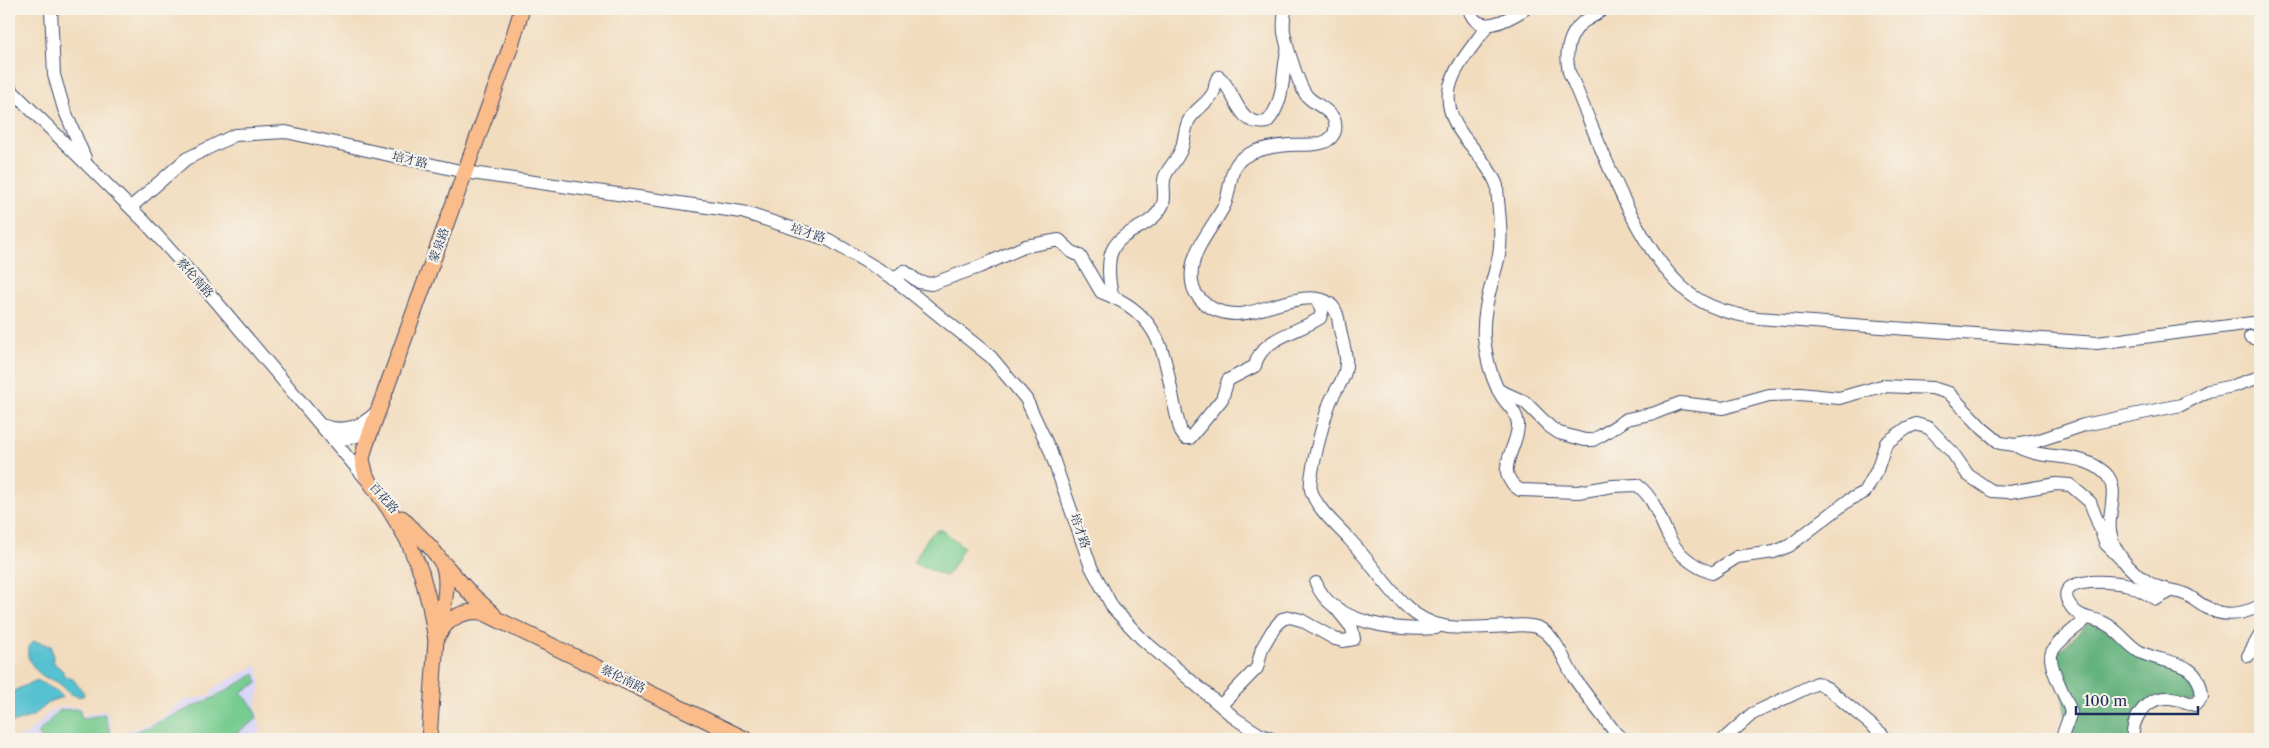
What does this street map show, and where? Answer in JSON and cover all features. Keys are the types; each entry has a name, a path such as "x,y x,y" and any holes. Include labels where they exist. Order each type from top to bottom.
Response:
{"main road":[{"name":"蒙泉路","path":"368,480 362,459 376,416 515,36 522,9"},
{"name":"百花路","path":"368,480 440,560 445,570 443,613 436,640 429,739"},
{"name":"百花路","path":"368,480 394,516 414,556 430,606 436,640"},
{"name":"蔡伦南路","path":"440,560 477,600 500,620"},
{"name":"蔡伦南路","path":"436,640 445,624 462,613 482,612 745,739"}],"street":[{"path":"51,9 54,75 64,109 88,164"},
{"path":"1285,9 1283,29 1302,90 1334,119 1336,126 1334,134 1329,139 1320,143 1273,147 1242,158 1234,170 1226,200 1201,243 1194,260 1191,280 1195,293 1205,304 1217,311 1232,314 1247,313 1301,298 1322,299 1334,306 1347,355 1346,369 1328,406 1310,477 1311,491 1319,505 1333,522 1351,540 1379,577 1406,606 1431,624 1443,627"},
{"path":"1469,9 1476,21 1488,25 1509,19 1525,9"},
{"path":"1602,9 1582,24 1573,35 1566,59 1569,72 1622,194 1656,256 1678,283 1708,305 1740,316 1758,318 2097,343 2260,322"},
{"path":"1488,25 1459,64 1450,88 1449,101 1451,119 1495,179 1497,186 1499,253 1486,301 1483,322 1487,358 1492,376 1502,398 1510,405 1517,416 1518,431 1507,462 1507,472 1514,486 1520,490 1565,493 1626,484 1637,485 1657,509 1673,544 1690,562 1712,573 1737,557 1774,552 1789,546 1849,500 1864,492 1877,470 1886,443 1916,424 1929,428 1952,452 1968,475 1992,491 2009,492 2056,484 2070,485 2090,502 2106,544 2153,586 2181,592 2214,612 2247,612 2260,606"},
{"path":"1113,297 1109,263 1111,252 1122,238 1148,223 1161,210 1164,203 1163,184 1165,176 1181,151 1188,120 1214,92 1216,80 1219,78 1224,81 1235,104 1242,112 1256,122 1267,122 1279,102 1288,49"},
{"name":"蔡伦南路","path":"9,88 131,207 215,300 368,480"},
{"name":"培才路","path":"131,207 186,159 236,135 286,132 465,172 742,212 828,240 894,279 991,358 1026,399 1050,450 1091,567 1113,608 1142,639 1221,705 1259,734 1272,739"},
{"path":"894,279 904,271 920,282 931,284 979,268 1026,246 1059,240 1072,252 1080,256 1101,292 1132,307 1155,333 1171,379 1181,432 1186,438 1190,438 1222,399 1228,380 1255,366 1259,352 1270,344 1320,318 1322,312 1317,299"},
{"path":"2015,446 2037,441 2084,424 2181,405 2208,391 2233,386 2260,377"},
{"path":"1498,390 1525,402 1550,427 1559,433 1577,440 1593,440 1627,419 1655,413 1680,403 1723,408 1769,395 1800,394 1840,398 1882,386 1932,388 1949,393 1982,428 2000,443 2015,446 2023,451 2080,460 2092,464 2109,477 2113,494 2110,531 2115,548 2121,559"},
{"path":"321,425 340,429 353,427 376,416"},
{"path":"332,438 344,439 355,437 366,431 376,416"},
{"path":"2133,739 2135,720 2140,712 2153,701 2165,698 2178,699 2195,705 2202,697 2202,690 2193,673 2188,668 2177,662 2141,653 2106,624 2087,618 2072,608 2067,599 2067,591 2073,585 2081,582 2125,584 2156,599 2171,591"},
{"path":"1221,705 1257,668 1262,648 1282,619 1290,617 1301,620 1335,639 1343,641 1354,639 1352,628 1319,590 1316,583"},
{"path":"1335,607 1348,616 1375,623 1426,629 1520,625 1539,628 1554,642 1576,680 1617,735 1624,739"},
{"path":"2062,737 2071,712 2053,669 2052,652 2087,618"},
{"path":"2248,656 2260,635"},
{"path":"1724,739 1752,714 1817,683 1827,688 1848,705 1882,734 1885,739"}],"shaded area":[{"path":"257,665 261,683 256,705 261,731 251,739 15,739 27,734 52,710 62,707 80,707 83,716 106,710 114,737 164,717 173,707 186,700 212,695 212,689"}],"green space":[{"path":"937,530 942,530 964,547 950,572 945,576 913,563 929,536"},
{"path":"2088,623 2096,624 2186,672 2198,691 2194,700 2151,697 2129,739 2072,739 2068,732 2056,654"},
{"path":"255,674 258,683 241,692 254,708 257,719 227,739 120,739 213,698"},
{"path":"79,709 82,719 104,714 112,737 107,739 43,739 37,734 60,710"}],"water":[{"path":"34,641 51,646 54,663 63,671 63,675 73,679 84,693 83,696 75,696 57,682 46,678 35,669 28,654 30,645"},
{"path":"37,680 57,691 63,697 51,701 33,716 9,724 9,693"}]}
